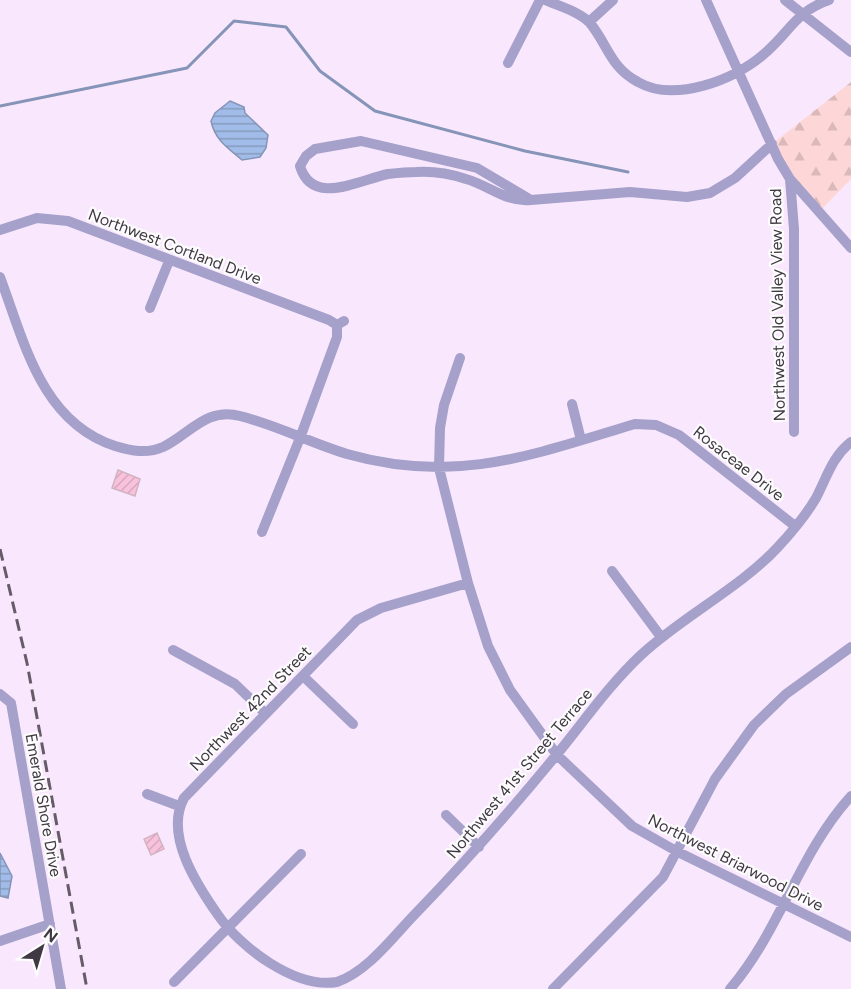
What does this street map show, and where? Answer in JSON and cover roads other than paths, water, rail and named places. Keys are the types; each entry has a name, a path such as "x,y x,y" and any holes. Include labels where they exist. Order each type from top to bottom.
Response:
{"street":[{"path":"508,63 540,0"},
{"path":"546,0 590,22 614,63 639,83 668,91 695,89 738,72 764,55 801,14 830,0"},
{"path":"590,22 613,0"},
{"path":"706,0 790,178 851,248"},
{"path":"785,0 851,52"},
{"path":"531,200 477,168 361,141 315,149 306,156 300,166 303,178 313,186 327,190 389,174 417,172 467,179 518,202 630,192 687,196 710,194 735,178 772,144"},
{"name":"Northwest Old Valley View Road","path":"790,178 794,229 794,432"},
{"name":"Northwest Cortland Drive","path":"0,230 21,221 53,218 89,229 169,261 341,323 300,438 262,532"},
{"path":"150,308 169,261"},
{"path":"0,277 39,381 62,413 76,426 109,444 129,450 158,449 179,438 202,419 229,414 378,461 439,468 516,460 581,440 572,404"},
{"name":"Northwest Briarwood Drive","path":"460,358 444,405 440,428 439,468 468,583 498,669 522,707 557,754 632,826 678,852 851,937"},
{"name":"Rosaceae Drive","path":"581,440 635,424 662,427 690,442 795,526"},
{"name":"Northwest 41st Street Terrace","path":"227,929 251,951 286,974 303,982 336,982 366,964 479,848 616,681 661,637 769,556 814,500 831,463 851,442"},
{"path":"612,571 661,637"},
{"name":"Northwest 42nd Street","path":"179,806 184,798 348,629 368,613 468,583"},
{"path":"553,989 651,892 678,852 715,779 754,725 786,694 851,647"},
{"path":"173,650 235,684 266,713"},
{"path":"303,676 353,724"},
{"name":"Emerald Shore Drive","path":"1,694 11,703 61,989"},
{"path":"147,794 179,806 177,831 186,855 200,887 227,929"},
{"path":"730,989 754,958 822,833 851,796"},
{"path":"446,815 479,848"},
{"path":"174,982 301,854"},
{"path":"0,941 50,924"}],"water":[{"path":"230,101 244,107 245,113 268,135 266,148 260,157 242,160 223,143 213,128 211,121 215,113"},
{"path":"0,853 12,876 8,898 0,896"}],"waterway":[{"path":"0,106 187,68 234,21 286,27 320,71 375,111 525,151 628,172"}],"railway":[{"path":"0,549 27,663 87,989"}]}
